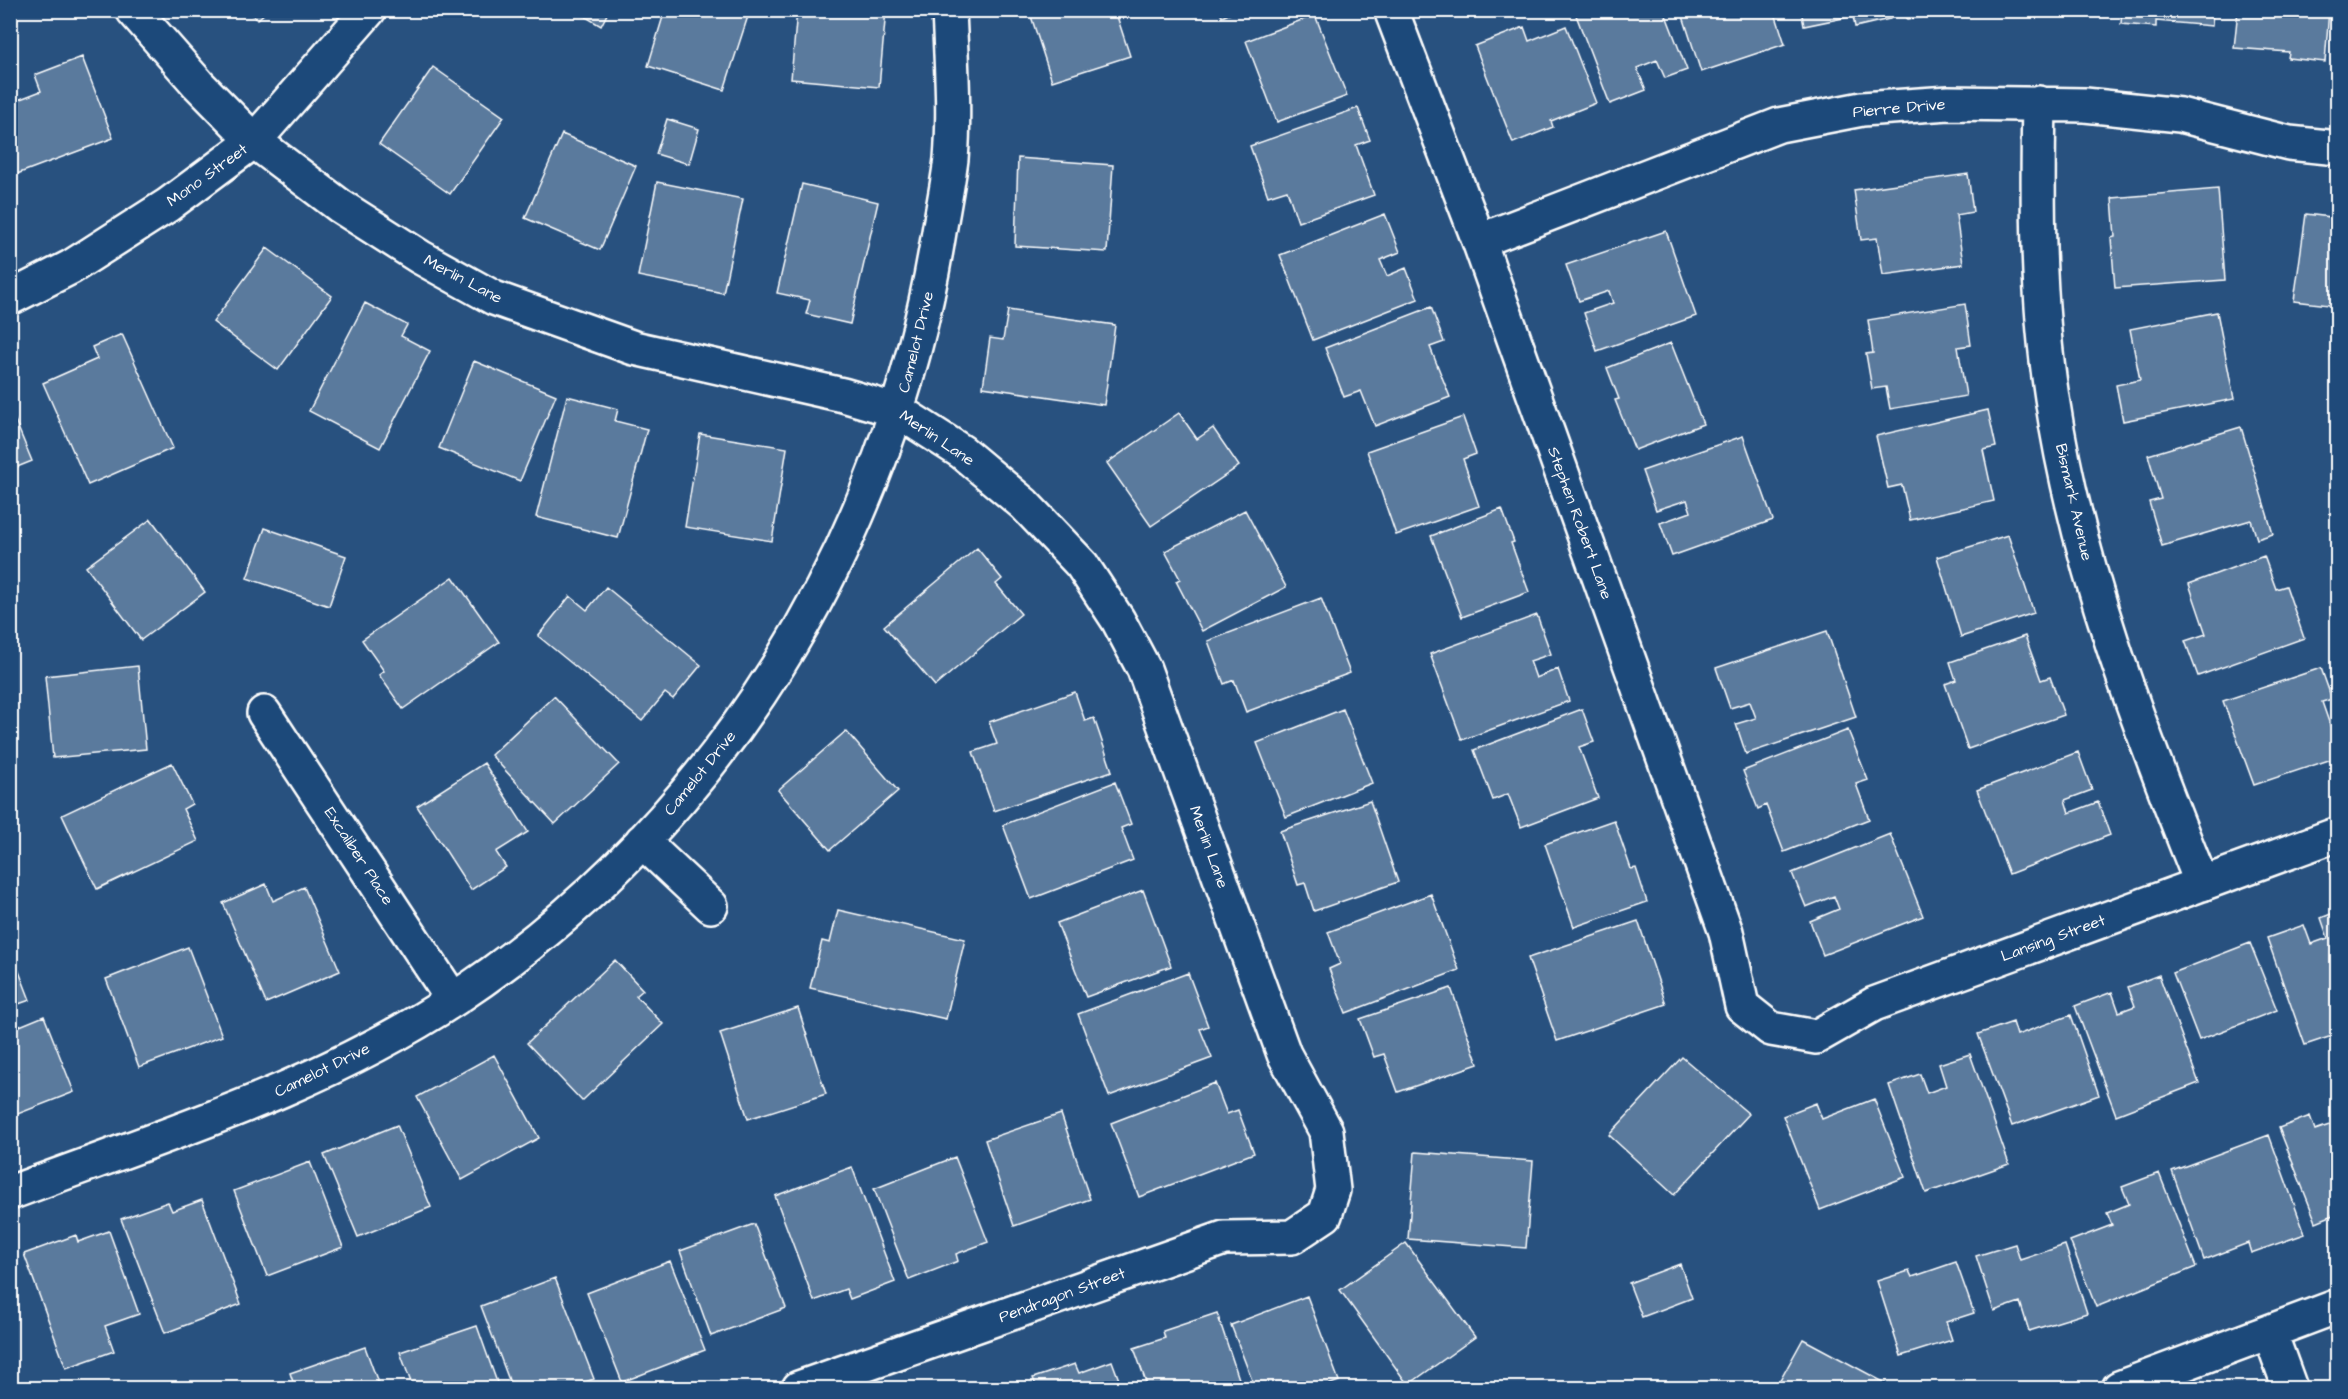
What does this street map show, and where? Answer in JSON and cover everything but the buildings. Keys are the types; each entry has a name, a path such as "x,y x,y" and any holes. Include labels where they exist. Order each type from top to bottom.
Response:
{"street":[{"name":"Merlin Lane","path":"133,10 198,84 254,141 340,206 420,256 494,298 634,348 843,395 898,411 962,452 1024,504 1082,565 1118,620 1144,669 1284,1054 1326,1131 1333,1190 1325,1215"},
{"name":"Mono Street","path":"10,298 71,267 168,205 254,141 369,10"},
{"name":"Camelot Drive","path":"10,1193 289,1088 361,1052 453,1000 529,945 609,875 677,803 744,719 792,644 858,517 898,411 911,368 932,277 951,158 949,10"},
{"name":"Stephen Robert Lane","path":"1391,10 1479,241 1726,932 1742,1006 1771,1029"},
{"name":"Pierre Drive","path":"1479,241 1779,125 1862,109 1949,103 2085,105 2180,115 2289,143 2337,148"},
{"name":"Bismark Avenue","path":"2039,103 2037,203 2041,300 2052,398 2065,468 2098,598 2116,654 2202,884"},
{"name":"Excaliber Place","path":"264,713 453,1000"},
{"name":"Lansing Street","path":"1771,1029 1816,1038 1874,1004 2337,834"},
{"path":"642,841 711,906"},
{"name":"Pendragon Street","path":"799,1389 1224,1238 1292,1236 1325,1215"},
{"path":"2119,1389 2337,1306"},
{"path":"2270,1333 2290,1389"}]}
